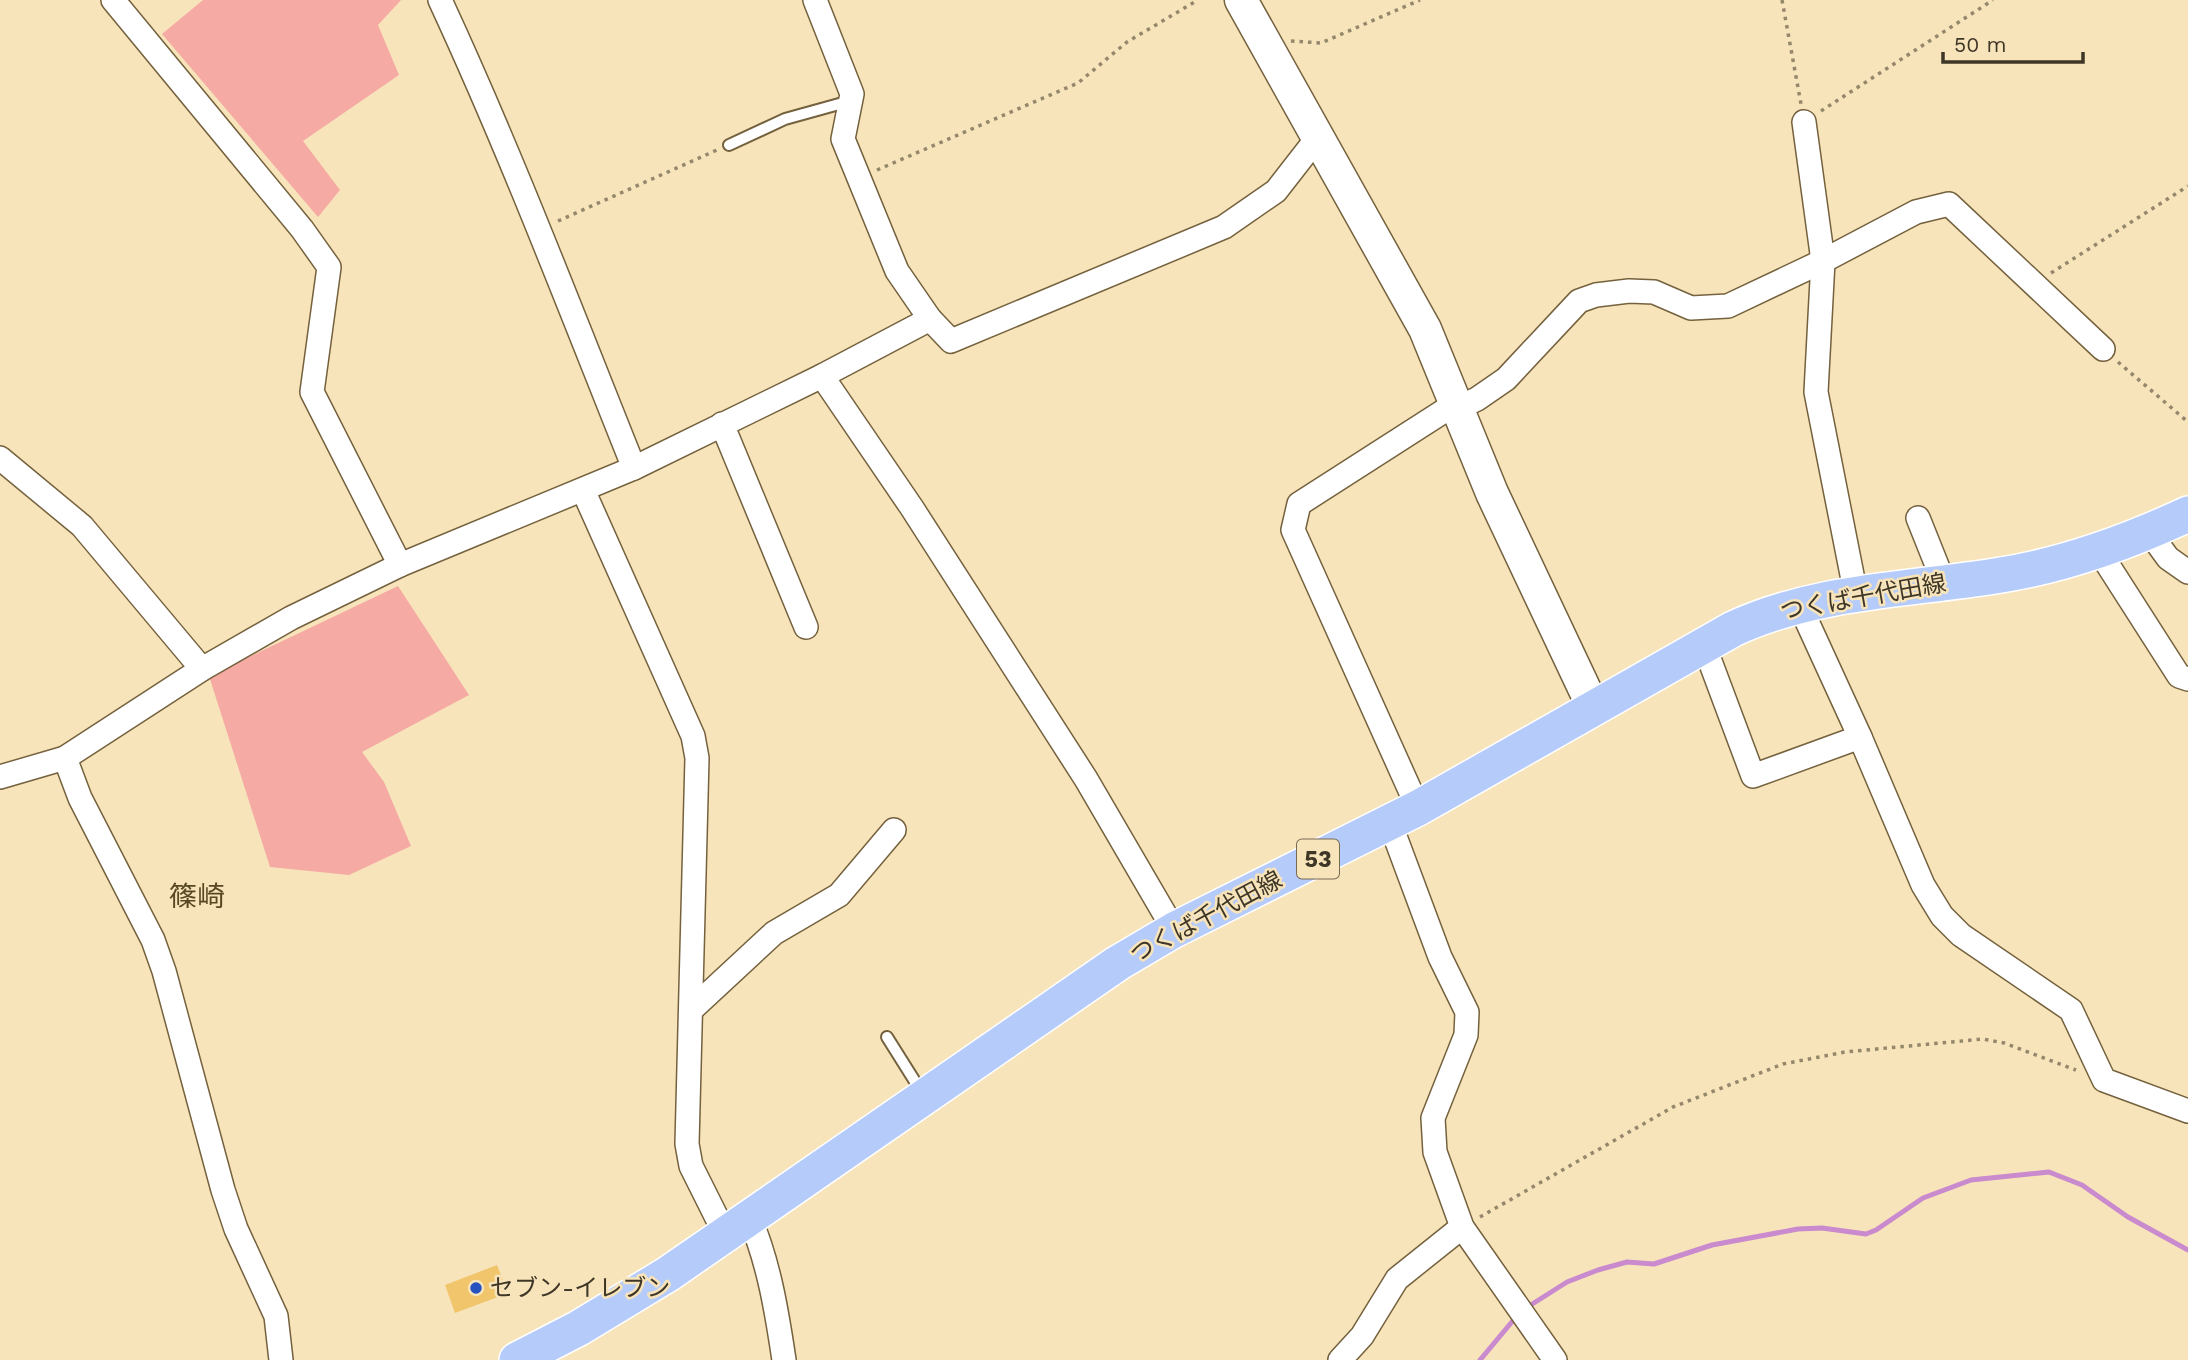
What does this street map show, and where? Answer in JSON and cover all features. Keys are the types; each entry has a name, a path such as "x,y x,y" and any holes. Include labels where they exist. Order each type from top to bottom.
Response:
{"main road":[{"name":"つくば千代田線","path":"517,1360 620,1305 738,1227 1118,963 1174,930 1404,815 1704,645 1764,615 1799,604 1998,576 2099,551 2188,514"}],"street":[{"path":"113,0 302,229 329,267 312,392 400,565"},
{"path":"440,0 473,70 539,229 634,468"},
{"path":"815,0 852,94 844,139 897,271 930,319 951,341 1224,227 1276,191 1318,137"},
{"path":"1241,0 1420,318 1492,493 1594,709"},
{"path":"1804,122 1823,261 1816,392 1856,596"},
{"path":"1555,1360 1462,1227 1435,1152 1433,1118 1465,1035 1466,1012 1440,957 1404,815 1293,530 1299,504 1447,409 1456,409 1506,379 1579,301 1596,295 1629,291 1654,292 1691,308 1728,306 1823,261 1916,212 1949,204 2103,349"},
{"path":"0,778 65,758 202,669 291,618 400,565 634,468 930,319"},
{"path":"821,376 912,508 1086,779 1174,930"},
{"path":"722,424 806,627"},
{"path":"0,458 82,526 202,669"},
{"path":"583,489 692,736 697,758 687,1144 691,1166 738,1227 760,1242 780,1328 784,1360"},
{"path":"1918,518 1944,583"},
{"path":"2149,532 2168,558 2188,572"},
{"path":"2099,551 2179,676 2188,679"},
{"path":"1799,604 1860,737 1923,885 1942,916 1961,935 2071,1010 2104,1080 2188,1111"},
{"path":"1704,645 1753,776 1860,737"},
{"path":"65,758 79,798 153,940 223,1190 236,1229 276,1316 281,1360"},
{"path":"691,1010 774,933 839,895 894,830"},
{"path":"1340,1360 1362,1336 1397,1279 1462,1227"}],"lane":[{"path":"729,145 785,119 849,101"},
{"path":"887,1037 925,1096"}],"path":[{"path":"860,178 1078,83 1127,43 1198,0"},
{"path":"1262,38 1321,43 1420,0"},
{"path":"1782,0 1804,122 1993,0"},
{"path":"539,229 729,145"},
{"path":"2034,284 2188,186"},
{"path":"2103,349 2188,422"},
{"path":"1462,1227 1673,1107 1783,1064 1844,1052 1983,1040 2004,1043 2104,1080"}],"shaded area":[{"path":"203,0 401,0 378,25 399,75 303,141 340,190 318,217 162,34"},
{"path":"398,586 469,695 362,752 384,782 411,846 349,875 270,867 209,676"}],"building":[{"name":"セブン-イレブン","path":"497,1265 507,1291 455,1313 445,1285"}],"waterway":[{"path":"1526,1308 1567,1282 1627,1262 1654,1264 1712,1245 1798,1229 1822,1228 1866,1234 1923,1198 1971,1180 2049,1172 2082,1185 2128,1217 2188,1250"},
{"path":"1480,1360 1516,1317"}],"place":[{"name":"セブン-イレブン","path":"476,1288"}],"district":[{"name":"篠崎","path":"197,896"}]}
